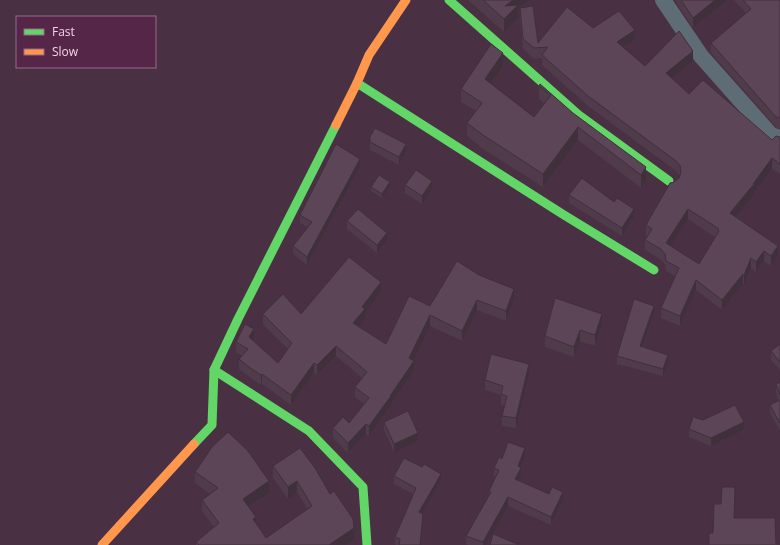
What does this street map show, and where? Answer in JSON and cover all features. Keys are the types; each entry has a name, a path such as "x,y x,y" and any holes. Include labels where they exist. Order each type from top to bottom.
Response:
{"street":[{"path":"102,545 212,425 214,370 238,319 358,83 369,55 406,0"},
{"path":"449,0 580,116 669,181"},
{"path":"663,0 701,56 771,135 780,138"},
{"path":"358,83 564,215 654,270"},
{"path":"214,370 309,431 363,487 367,545"}],"building":[{"path":"483,0 513,0 505,6 518,5 504,19"},
{"path":"681,0 715,0 693,18"},
{"path":"743,0 780,0 780,118 776,117 711,43 751,9"},
{"path":"533,6 538,43 567,7 593,28 619,11 635,30 617,42 645,66 679,31 693,51 666,73 689,94 703,80 772,140 776,136 780,137 780,164 772,158 754,184 730,213 778,246 771,256 764,251 756,262 751,258 744,275 743,274 722,300 696,280 680,316 661,308 679,268 666,261 665,254 661,249 645,240 652,229 646,225 670,183 679,178 681,172 680,165 588,96 542,55 548,47 534,48 523,39 520,8","holes":["688,209 719,229 699,264 666,243"]},
{"path":"491,44 503,53 485,79 534,117 551,95 539,86 540,84 573,113 646,167 641,175 578,127 543,174 467,123 482,103 461,89"},
{"path":"375,128 406,144 399,157 370,142 370,137"},
{"path":"336,144 360,159 307,257 293,246 312,222 300,215"},
{"path":"416,170 432,181 422,196 405,185"},
{"path":"379,175 390,182 382,194 371,187"},
{"path":"582,178 614,202 617,198 634,209 622,228 569,195"},
{"path":"358,209 387,233 377,245 347,221"},
{"path":"349,257 381,282 362,307 365,309 353,323 386,344 409,296 430,306 457,261 479,275 514,289 506,311 477,300 462,331 430,315 409,358 414,361 369,426 366,424 348,443 333,428 343,417 349,423 369,398 355,387 367,372 336,346 317,365 314,363 291,395 239,359 248,349 236,342 245,324 254,329 249,337 278,363 292,343 263,314 283,294 301,314"},
{"path":"555,298 602,314 595,335 580,330 574,347 545,336"},
{"path":"634,299 654,306 640,346 668,355 663,369 617,356"},
{"path":"780,344 780,362 771,351"},
{"path":"491,354 529,364 516,418 502,416 507,396 501,394 503,386 485,380"},
{"path":"780,382 780,395 776,384"},
{"path":"780,400 780,423 770,405"},
{"path":"735,405 744,422 711,438 689,429 693,417 703,420"},
{"path":"408,411 418,433 394,444 384,422"},
{"path":"228,432 248,451 269,481 243,499 256,517 253,519 266,538 312,506 297,481 288,487 273,466 300,448 315,468 330,494 334,491 353,519 354,528 329,545 199,545 196,542 219,523 202,500 218,488 195,472 212,447"},
{"path":"508,442 525,448 518,466 521,468 515,479 549,494 552,487 563,492 551,517 508,497 483,542 466,536 491,492 489,491 499,470 494,468 499,457 502,459"},
{"path":"404,458 422,467 424,464 441,474 419,512 423,514 420,545 399,545 400,539 395,537 416,488 394,476"},
{"path":"722,487 735,487 734,518 775,518 776,544 780,545 709,545 709,533 713,533 714,504 721,504"},
{"path":"493,534 517,544 517,545 490,545"}],"traffic: fast":[{"path":"449,0 580,116 669,181"},
{"path":"357,83 564,215 654,270"},
{"path":"194,444 212,425 214,370 238,319 336,125"},
{"path":"214,370 309,431 363,487 367,545"}],"traffic: slow":[{"path":"336,125 369,55 406,0"},
{"path":"102,545 194,444"}]}
